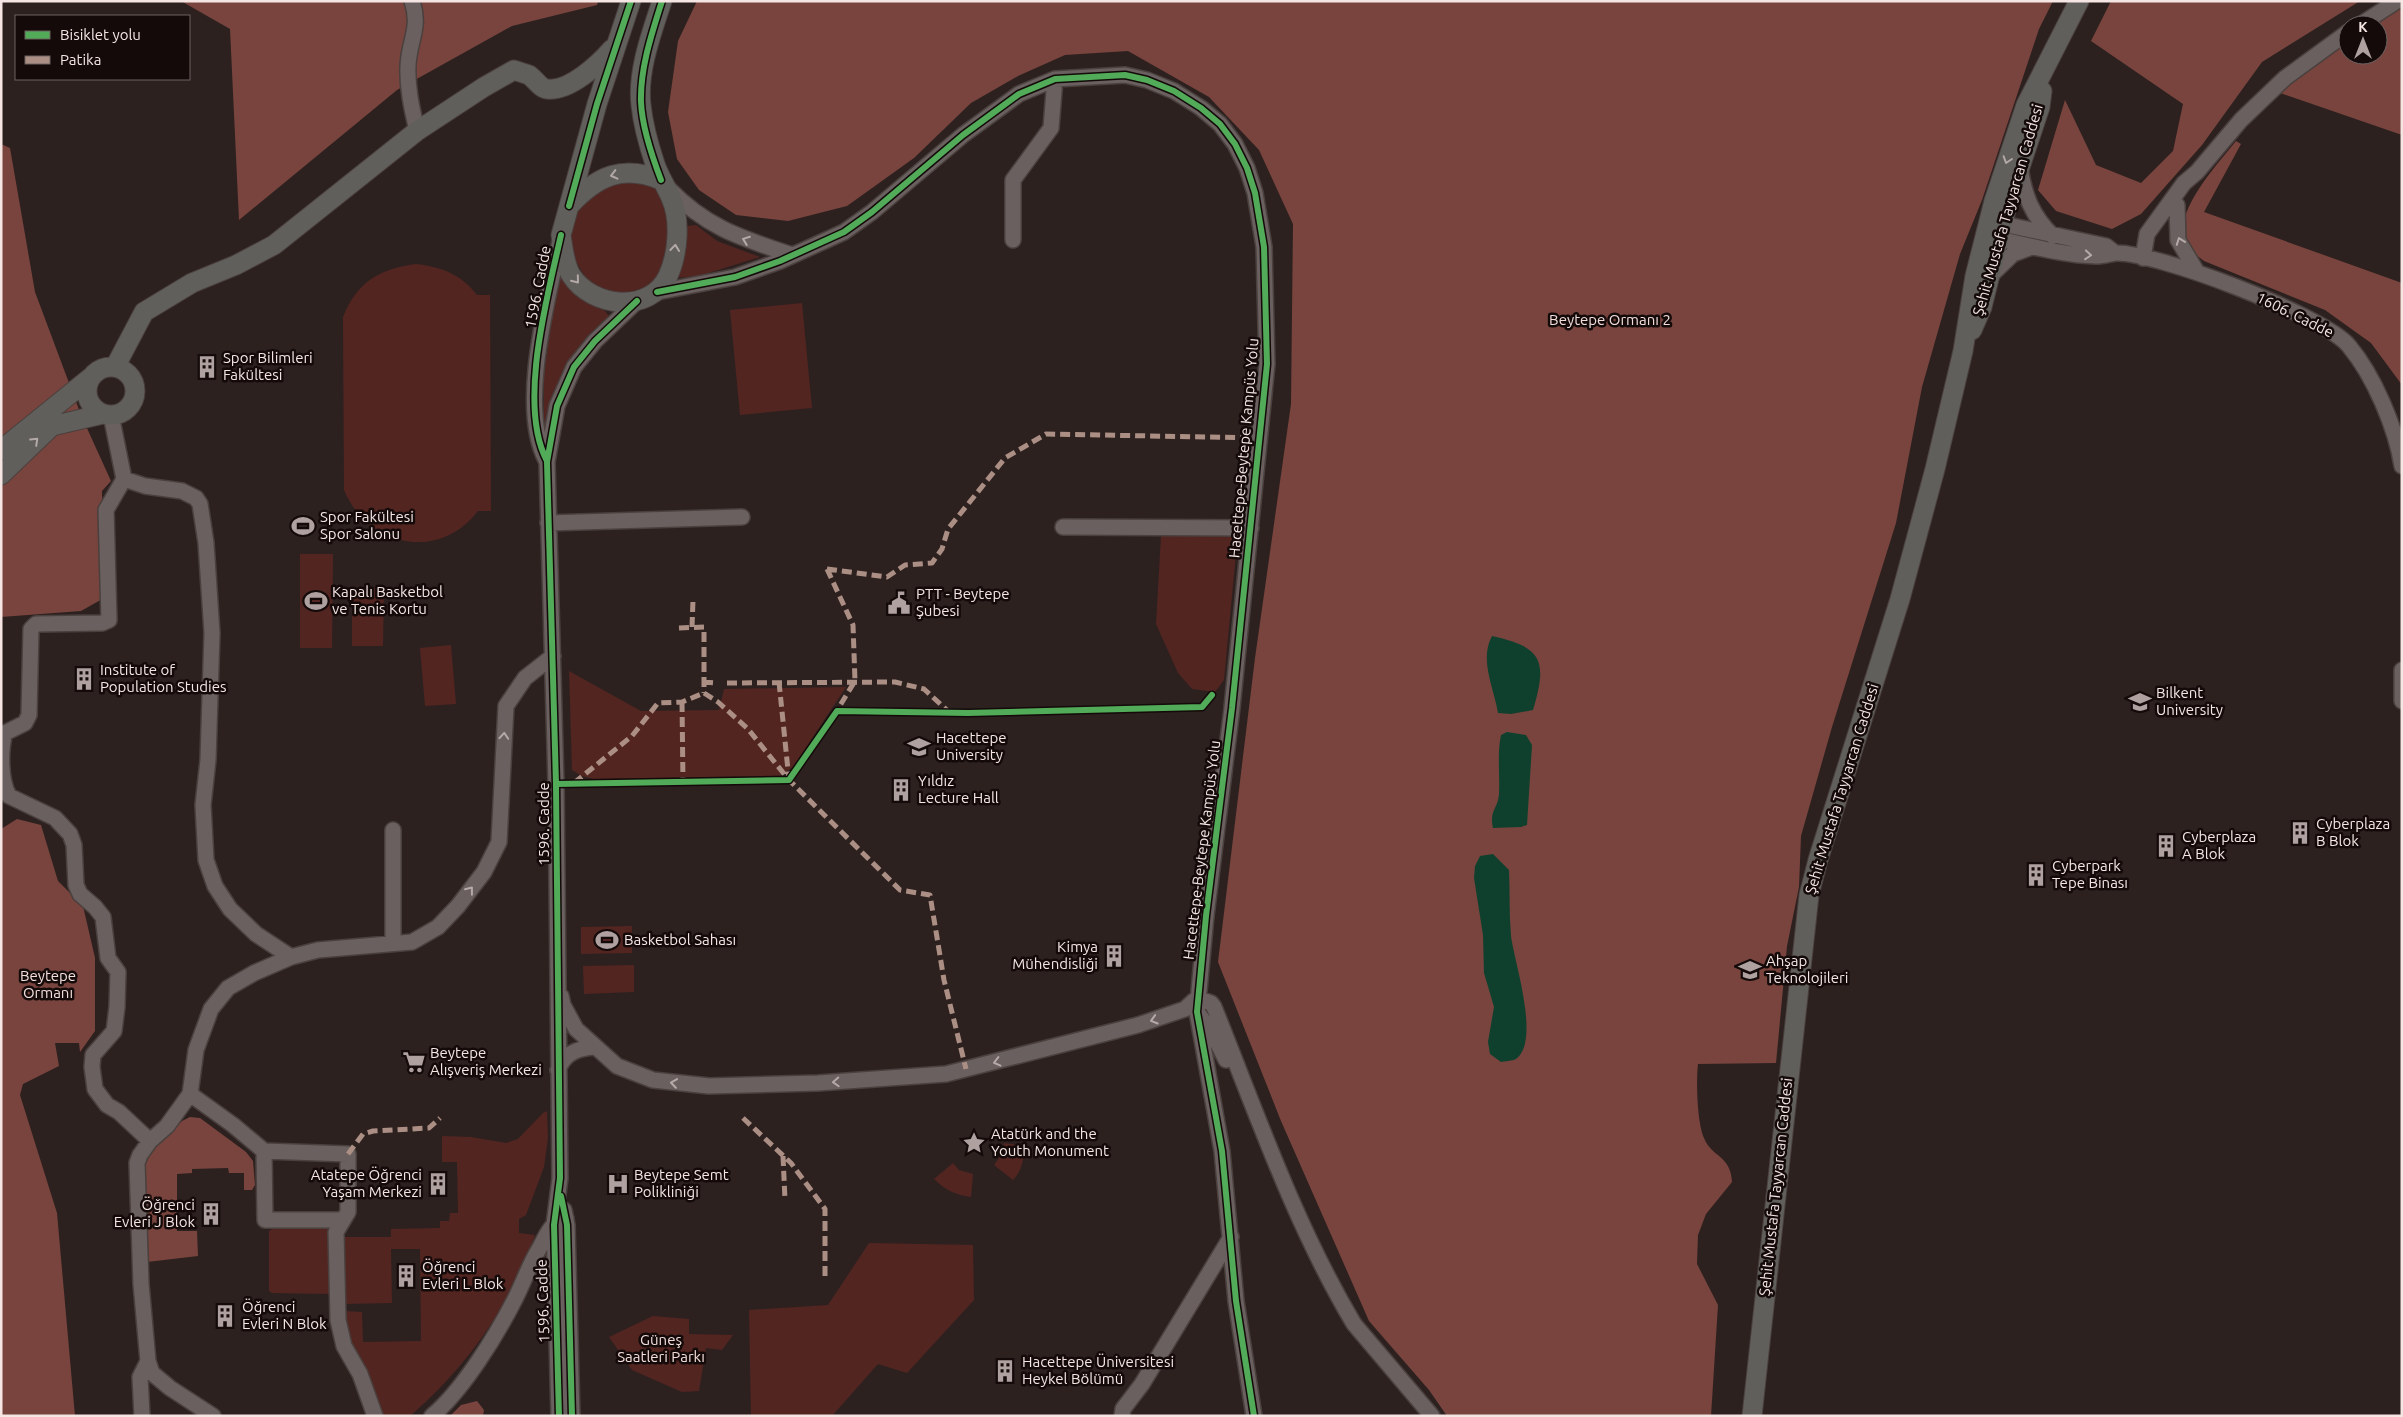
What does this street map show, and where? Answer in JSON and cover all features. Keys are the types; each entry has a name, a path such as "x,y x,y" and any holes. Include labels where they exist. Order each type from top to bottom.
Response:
{"main road":[{"name":"1596. Cadde","path":"631,1 590,128 561,235 568,268 583,288 599,299 612,302 637,301 657,292"},
{"path":"657,292 671,267 676,238 676,214 672,199 654,163 641,104 642,76 662,1"},
{"name":"Şehit Mustafa Tayyarcan Caddesi","path":"1963,351 1982,307 1991,275 1994,230 2026,105 2047,68 2079,1"},
{"path":"115,367 144,312 192,283 236,265 274,245 417,131 484,87 514,70 528,74 543,88 548,90 561,86 598,65 617,44"},
{"name":"Şehit Mustafa Tayyarcan Caddesi","path":"1752,1416 1809,895 1818,860 1900,599 1935,469 1963,351 1969,305 1994,230 2020,167 2040,107 2047,68"},
{"path":"569,206 593,183 614,174 636,173 661,180"},
{"path":"1,450 99,369 115,367 129,375 135,389 134,397 125,410 52,426 1,475"},
{"path":"90,378 86,389 87,397 96,410 107,415"}],"street":[{"path":"412,1 417,18 408,64 409,98 417,131"},
{"path":"2375,15 2396,1"},
{"path":"2145,251 2147,234 2184,183 2197,172 2262,98 2310,58 2338,39"},
{"name":"Hacettepe-Beytepe Kampüs Yolu","path":"657,292 735,277 844,232 872,212 962,135 1019,94 1055,79 1125,75 1147,80 1174,91 1201,108 1220,124 1236,144 1247,168 1255,193 1264,247 1267,364 1251,528 1197,1005 1222,1151 1236,1301 1254,1416"},
{"path":"1013,240 1013,180 1051,128 1055,79"},
{"path":"2020,167 2028,205 2044,228 2053,236"},
{"path":"2145,251 2191,188 2197,172"},
{"path":"661,180 700,218 723,231 792,255"},
{"path":"2178,206 2178,240 2197,272"},
{"path":"1994,230 2053,236 2106,246 2115,253"},
{"path":"1994,230 2034,247 2061,253 2097,256 2115,253"},
{"name":"1596. Cadde","path":"547,462 542,452 537,430 535,403 541,332 561,235"},
{"path":"1991,275 2013,254 2034,247"},
{"name":"1606. Cadde","path":"2115,253 2145,251 2262,298 2330,330 2348,344 2358,358 2390,419 2398,444 2402,466"},
{"name":"1596. Cadde","path":"559,1416 558,985 553,656 547,462 557,406 574,367 595,341 637,301"},
{"path":"107,415 124,479 106,510 109,620 102,623 36,624 31,629 29,715 25,723 5,733 3,740 3,780 9,796 55,818 70,834 74,845 76,885 80,894 103,917 108,958 118,972 118,1007 114,1031 93,1055 92,1066 95,1089 107,1105 119,1112 150,1141"},
{"path":"124,479 145,486 182,491 196,498 200,504 206,543 212,633 208,760 203,805 206,860 215,886 230,909 256,934 291,957"},
{"path":"548,523 742,517"},
{"path":"1063,527 1251,528"},
{"path":"213,1416 170,1388 152,1373 148,1361 142,1284 137,1163 140,1155 150,1141 167,1126 190,1094 196,1050 211,1009 228,988 254,973 291,957 318,950 412,942 438,927 458,906 484,872 499,842 506,706 525,678 553,656"},
{"path":"2402,670 2402,701"},
{"path":"393,830 393,943"},
{"path":"558,985 563,1005 576,1029 617,1066 630,1073 653,1080 681,1084 747,1086 912,1077 960,1071 1090,1038 1168,1016 1197,1005 1211,1003 1300,1218 1344,1308 1354,1324 1432,1416"},
{"path":"1197,1005 1224,1055 1298,1236 1335,1312 1346,1330 1421,1416"},
{"path":"558,1070 561,1060 573,1052 583,1048 595,1048"},
{"path":"190,1094 233,1124 264,1151 348,1154 348,1212 336,1232 339,1333 360,1374 375,1416"},
{"path":"264,1151 265,1220 342,1220"},
{"path":"432,1416 456,1389 487,1348 514,1301 535,1256 560,1222"},
{"name":"1596. Cadde","path":"560,1222 572,1416"},
{"path":"1126,1414 1142,1384 1231,1237"},
{"path":"142,1416 140,1377 148,1361"}],"green space":[{"path":"181,1 598,1 597,5 512,26 397,90 239,220 230,29"},
{"name":"Beytepe Ormanı 2","path":"697,1 2053,1 2039,29 1982,200 1960,254 1922,387 1896,523 1832,727 1801,836 1799,887 1787,946 1776,1063 1698,1064 1698,1101 1704,1138 1711,1149 1725,1161 1731,1173 1732,1182 1706,1214 1698,1235 1697,1264 1718,1305 1711,1416 1447,1416 1429,1390 1369,1321 1281,1121 1218,962 1255,658 1291,404 1293,224 1259,150 1209,97 1128,51 1065,55 1018,76 971,103 914,158 847,206 788,221 736,215 699,190 677,159 668,112 678,41"},
{"path":"2111,1 2360,1 2262,62 2202,145 2141,214 2112,229 2056,211 2038,190 2065,100 2096,165 2141,183 2173,151 2183,104 2091,41"},
{"path":"2402,7 2402,135 2280,93 2294,79 2338,49 2338,65 2388,65 2388,16"},
{"path":"2236,141 2241,144 2204,212 2402,283 2402,385 2371,343 2325,310 2204,261 2189,249 2183,237 2184,223 2189,208 2207,177"},
{"path":"1,144 10,148 35,292 81,415 111,481 102,491 104,598 81,611 1,617"},
{"path":"627,178 653,185 660,192 665,203 669,232 665,260 653,284 639,290 618,292 607,290 589,280 576,261 571,238 575,215 580,205 593,193"},
{"path":"696,225 717,241 760,257 699,276 674,278 686,226"},
{"path":"416,264 434,267 450,273 464,282 477,295 490,295 491,511 478,511 462,527 444,537 425,542 405,541 387,535 370,524 355,509 344,490 343,317 355,295 371,279 391,269"},
{"path":"558,274 582,300 605,311 609,316 585,339 566,365 553,394 547,427 544,426 544,373"},
{"path":"802,303 812,408 740,415 730,310"},
{"path":"1238,533 1224,680 1215,692 1192,689 1178,673 1156,624 1161,536"},
{"name":"Kapalı Basketbol ve Tenis Kortu","path":"300,554 333,554 332,648 300,648"},
{"path":"352,587 384,588 383,646 352,646"},
{"path":"451,645 456,704 425,706 420,648"},
{"path":"569,671 641,711 719,710 724,689 846,687 793,767 778,777 593,779 582,776 572,770"},
{"name":"Beytepe Ormanı","path":"17,819 41,825 58,881 83,906 95,958 95,1031 80,1052 79,1043 55,1043 59,1066 23,1084 20,1095 57,1213 75,1416 1,1416 1,829"},
{"name":"Basketbol Sahası","path":"632,926 632,953 581,954 581,927"},
{"name":"Basketbol Sahası","path":"634,965 634,992 584,994 583,966"},
{"path":"547,1111 548,1138 544,1167 526,1215 519,1219 519,1233 535,1235 513,1286 484,1334 450,1377 410,1416 384,1416 348,1342 344,1311 362,1312 363,1342 421,1341 420,1249 391,1249 392,1303 344,1304 344,1237 391,1237 391,1229 440,1228 440,1221 449,1221 450,1213 458,1213 457,1162 442,1162 442,1136 471,1137 506,1143 518,1139"},
{"path":"190,1117 200,1118 246,1152 253,1161 255,1185 252,1190 244,1190 244,1173 229,1173 228,1168 192,1169 192,1173 177,1174 177,1231 197,1231 198,1256 147,1262 144,1168 153,1148 182,1121"},
{"path":"1004,1143 1024,1146 1022,1164 1019,1173 1013,1180 994,1165 1002,1154"},
{"path":"953,1163 959,1170 973,1174 971,1197 951,1191 934,1179"},
{"path":"274,1228 328,1228 331,1233 330,1294 272,1293 269,1291 269,1231"},
{"path":"869,1243 973,1245 974,1300 907,1373 878,1364 832,1416 751,1416 749,1310 828,1305"},
{"name":"Güneş Saatleri Parkı","path":"653,1316 689,1319 689,1334 733,1335 722,1350 706,1348 699,1391 682,1392 632,1370 609,1337"},
{"path":"477,1401 484,1410 483,1416 450,1416 461,1405"}],"shaded area":[{"path":"1492,636 1522,645 1537,658 1540,668 1540,679 1533,710 1511,714 1498,713 1487,664 1488,645"},
{"path":"1507,732 1526,735 1532,745 1527,825 1493,828 1492,817 1499,794 1501,735"},
{"path":"1493,854 1509,870 1511,936 1526,1019 1526,1036 1523,1050 1516,1059 1501,1062 1490,1054 1488,1042 1494,1007 1484,973 1483,935 1474,878 1475,866 1480,856"}],"marked path":[{"path":"827,569 887,577 905,565 932,563 942,549 948,529 1005,458 1046,434 1260,438"},
{"path":"827,569 853,625 855,681 836,712"},
{"path":"692,627 693,600"},
{"path":"679,628 704,627 704,693"},
{"path":"703,682 717,683"},
{"path":"779,682 789,780"},
{"path":"727,683 895,682 924,689 950,713"},
{"path":"704,693 718,702 748,729 789,780 900,890 930,895 944,980 966,1069"},
{"path":"574,783 632,736 658,703 682,702 704,693"},
{"path":"682,702 683,783"},
{"path":"348,1154 363,1134 373,1131 429,1128 440,1118"},
{"path":"743,1118 791,1163 825,1209 825,1278"},
{"path":"783,1156 785,1200"}],"cycle path":[{"path":"569,206 597,104 631,1"},
{"path":"661,180 646,132 642,111 641,89 642,76 651,38 662,1"},
{"path":"657,292 735,277 780,261 844,232 872,212 963,135 1019,94 1055,79 1125,75 1147,80 1174,91 1201,108 1220,124 1235,144 1247,168 1255,193 1264,247 1267,364 1232,708 1206,916 1197,1012 1222,1151 1236,1301 1254,1416"},
{"path":"547,461 538,438 535,410 535,380 543,318 561,235"},
{"path":"559,1416 554,1225 560,1178 556,784 547,462 557,406 574,367 595,341 637,301"},
{"path":"556,784 789,780 837,711 968,713 1202,707 1212,695"},
{"path":"561,1196 567,1225 572,1416"}],"place":[{"name":"Spor Bilimleri Fakültesi","path":"207,367"},
{"name":"Spor Fakültesi Spor Salonu","path":"303,526"},
{"name":"Kapalı Basketbol ve Tenis Kortu","path":"316,601"},
{"name":"PTT - Beytepe Şubesi","path":"899,603"},
{"name":"Institute of Population Studies","path":"84,679"},
{"name":"Bilkent University","path":"2140,702"},
{"name":"Hacettepe University","path":"919,747"},
{"name":"Yıldız Lecture Hall","path":"901,790"},
{"name":"Cyberplaza B Blok","path":"2300,833"},
{"name":"Cyberplaza A Blok","path":"2166,846"},
{"name":"Cyberpark Tepe Binası","path":"2036,875"},
{"name":"Basketbol Sahası","path":"607,940"},
{"name":"Kimya Mühendisliği","path":"1114,956"},
{"name":"Ahşap Teknolojileri","path":"1750,970"},
{"name":"Beytepe Alışveriş Merkezi","path":"414,1062"},
{"name":"Atatürk and the Youth Monument","path":"974,1143"},
{"name":"Atatepe Öğrenci Yaşam Merkezi","path":"438,1184"},
{"name":"Beytepe Semt Polikliniği","path":"618,1184"},
{"name":"Öğrenci Evleri J Blok","path":"211,1214"},
{"name":"Öğrenci Evleri L Blok","path":"406,1276"},
{"name":"Öğrenci Evleri N Blok","path":"225,1316"},
{"name":"Hacettepe Üniversitesi Heykel Bölümü","path":"1005,1371"}]}
